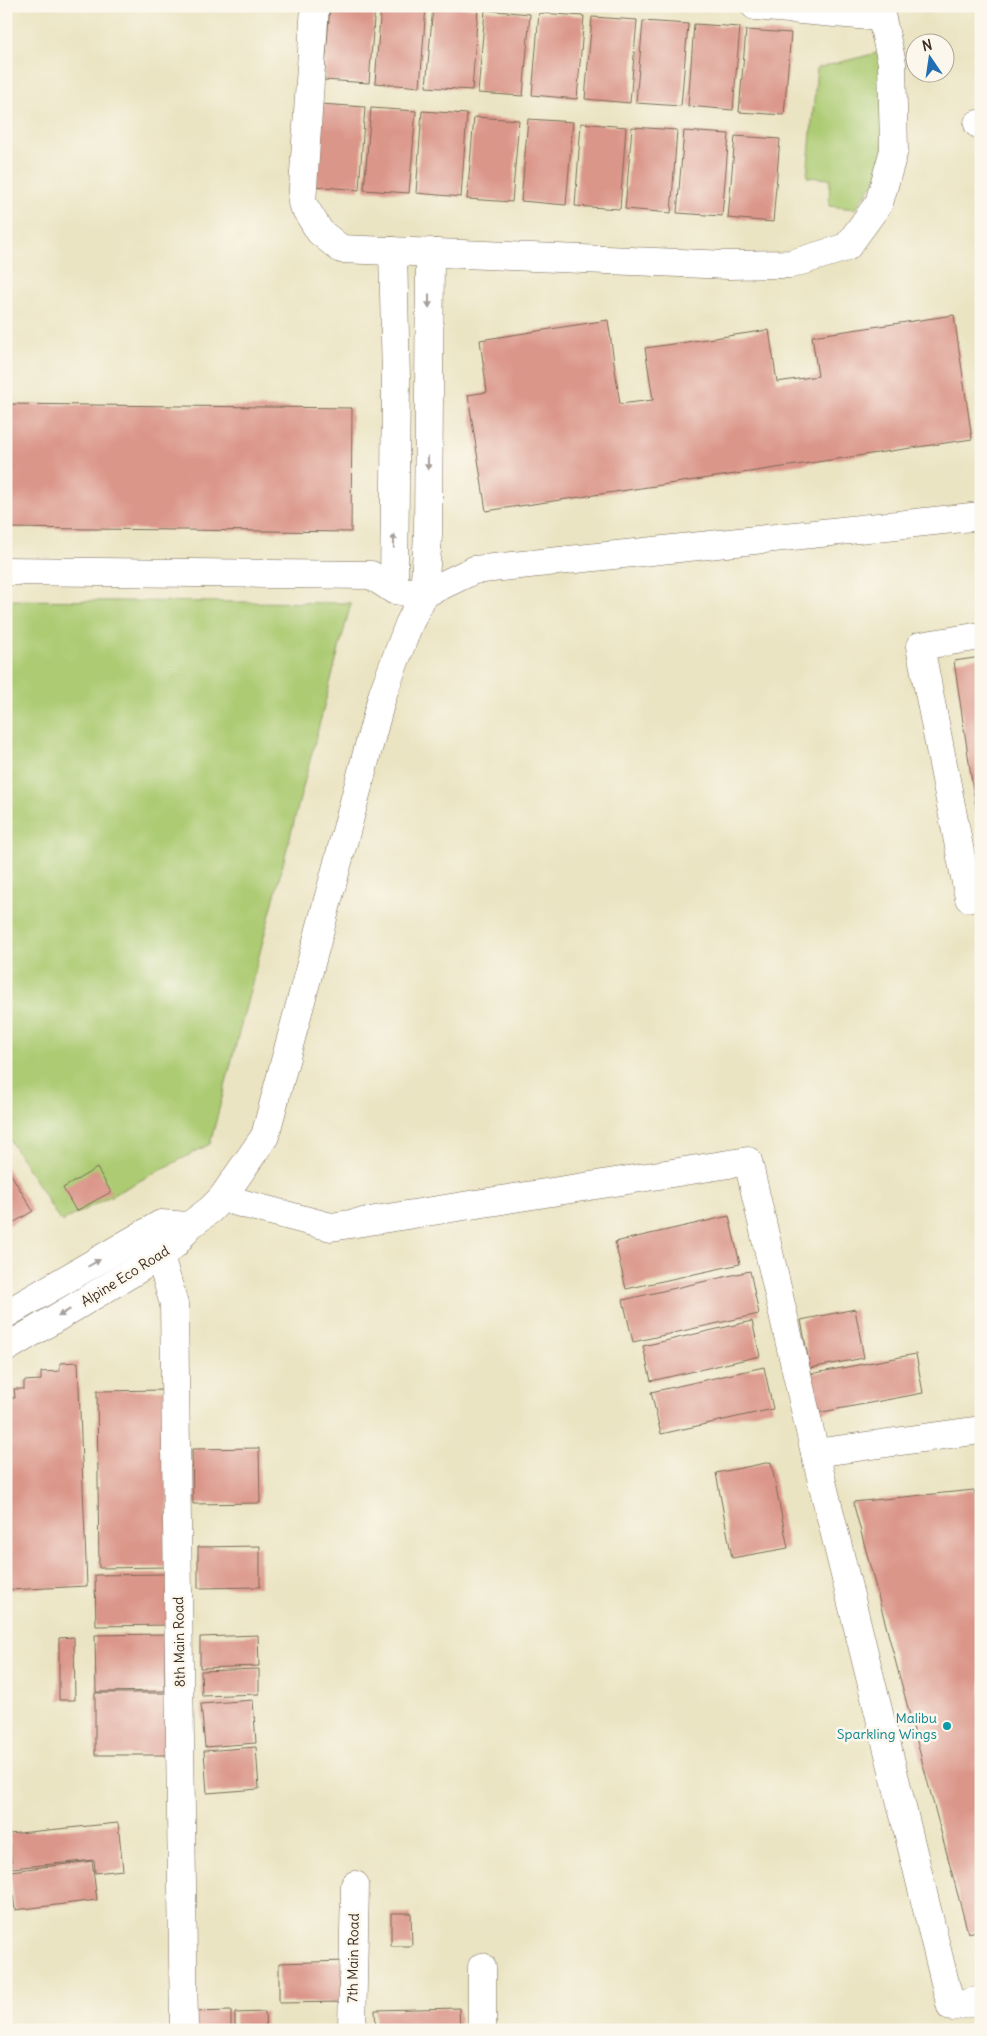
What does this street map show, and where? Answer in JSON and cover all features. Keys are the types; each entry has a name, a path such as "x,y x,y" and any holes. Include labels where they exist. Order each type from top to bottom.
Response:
{"street":[{"path":"315,6 302,203 320,232 341,249 729,265 791,264 847,247 879,203 894,150 892,63 880,12 755,6"},
{"path":"394,251 396,379 394,590"},
{"path":"189,1226 222,1198 265,1136 383,693 409,624 424,594 428,535 430,252"},
{"path":"396,379 428,378"},
{"path":"6,571 371,575 394,590 424,594 474,570 981,516"},
{"path":"981,636 920,646 969,898 981,897"},
{"path":"222,1198 331,1228 748,1161 815,1453 950,2007 981,2000"},
{"name":"Alpine Eco Road","path":"6,1314 161,1224 189,1226"},
{"name":"Alpine Eco Road","path":"6,1348 160,1256 175,1244 189,1226"},
{"name":"8th Main Road","path":"160,1256 174,1304 184,2030"},
{"path":"815,1453 981,1430"},
{"name":"7th Main Road","path":"352,2030 355,1886"},
{"path":"482,1967 482,2030"}],"green space":[{"path":"881,52 883,169 855,209 829,206 830,179 807,177 817,68"},
{"path":"6,600 351,603 210,1144 61,1222 6,1134"}],"building":[{"path":"330,6 375,6 369,83 324,80"},
{"path":"381,6 426,6 420,87 375,83"},
{"path":"433,6 478,8 472,90 426,87"},
{"path":"485,10 530,14 523,96 478,93"},
{"path":"539,13 584,16 577,99 532,95"},
{"path":"592,17 637,20 630,103 585,99"},
{"path":"643,21 688,24 681,106 636,103"},
{"path":"694,24 740,27 733,110 688,106"},
{"path":"746,30 791,33 784,115 739,112"},
{"path":"320,104 365,107 359,190 313,186"},
{"path":"371,108 416,111 409,193 364,190"},
{"path":"422,111 467,114 461,197 416,193"},
{"path":"474,117 519,120 512,202 467,199"},
{"path":"528,119 573,122 566,205 521,201"},
{"path":"581,123 626,127 620,209 575,206"},
{"path":"632,127 677,130 671,213 625,209"},
{"path":"684,131 729,134 722,216 677,213"},
{"path":"735,136 780,139 773,222 728,218"},
{"path":"954,315 972,439 486,511 468,395 487,392 480,340 608,320 620,404 653,400 645,348 769,330 777,382 818,376 812,336"},
{"path":"6,404 352,408 351,532 6,528"},
{"path":"981,657 981,836 980,836 954,661"},
{"path":"6,1166 33,1211 6,1227"},
{"path":"97,1168 111,1192 76,1211 63,1188"},
{"path":"729,1216 740,1264 626,1289 615,1242"},
{"path":"750,1271 759,1314 633,1342 623,1300"},
{"path":"855,1309 864,1358 810,1368 801,1320"},
{"path":"752,1321 760,1356 651,1381 643,1346"},
{"path":"916,1354 923,1393 817,1413 810,1374"},
{"path":"78,1362 87,1586 8,1590 6,1544 6,1398 15,1398 14,1389 24,1389 24,1381 41,1380 41,1372 60,1371 60,1363"},
{"path":"764,1367 773,1409 661,1434 651,1392"},
{"path":"167,1390 169,1567 99,1568 97,1391"},
{"path":"259,1448 260,1503 193,1504 192,1449"},
{"path":"771,1462 788,1548 732,1558 716,1473"},
{"name":"Malibu Sparkling Wings","path":"974,1490 981,1523 981,1930 968,1933 853,1502"},
{"path":"260,1546 260,1587 198,1588 198,1547"},
{"path":"169,1574 169,1625 96,1626 95,1575"},
{"path":"165,1634 165,1691 96,1692 95,1635"},
{"path":"258,1635 259,1666 200,1668 200,1637"},
{"path":"74,1637 75,1700 59,1700 59,1638"},
{"path":"259,1669 259,1694 202,1696 201,1671"},
{"path":"95,1693 166,1693 167,1755 95,1755"},
{"path":"253,1700 256,1743 205,1747 201,1704"},
{"path":"256,1747 259,1789 207,1793 204,1751"},
{"path":"118,1823 123,1870 95,1873 94,1860 12,1868 9,1834"},
{"path":"92,1861 97,1900 15,1910 10,1871"},
{"path":"391,1913 411,1913 412,1946 391,1946"},
{"path":"346,1961 347,2002 279,2003 279,1963"},
{"path":"459,2008 460,2030 376,2030 375,2010"},
{"path":"231,2011 231,2030 191,2030 191,2012"},
{"path":"265,2012 266,2030 235,2030 235,2013"}],"place":[{"name":"Malibu Sparkling Wings","path":"947,1726"}]}
